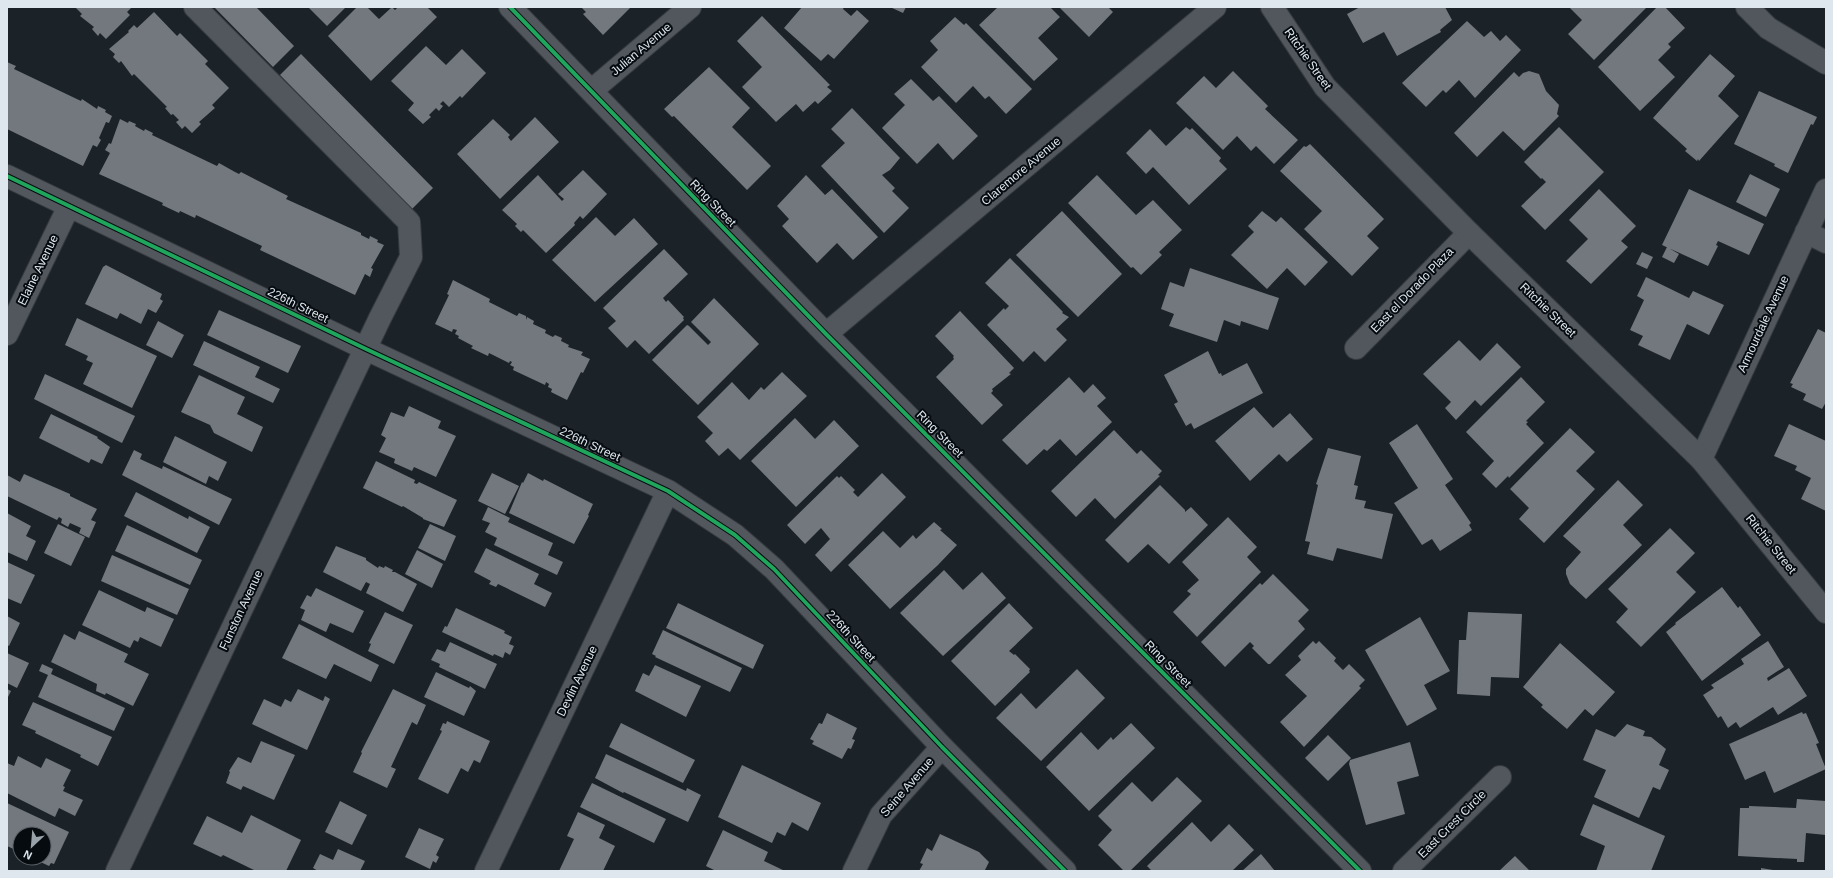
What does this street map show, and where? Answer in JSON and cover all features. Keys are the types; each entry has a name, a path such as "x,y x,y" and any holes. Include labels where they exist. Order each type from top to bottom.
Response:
{"street":[{"name":"Funston Avenue","path":"117,871 411,257 409,222 195,7"},
{"name":"Ring Street","path":"510,7 826,334 1360,871"},
{"name":"Julian Avenue","path":"591,91 690,7"},
{"name":"Claremore Avenue","path":"826,334 1215,7"},
{"name":"Ritchie Street","path":"1272,7 1325,88 1469,233 1701,459 1826,612"},
{"path":"1747,7 1768,28 1826,63"},
{"name":"226th Street","path":"7,176 366,349 668,491 735,535 774,569 942,747 1065,871"},
{"name":"Armourdale Avenue","path":"1701,459 1826,190"},
{"name":"Elaine Avenue","path":"7,334 69,206"},
{"path":"1806,232 1826,242"},
{"name":"East el Dorado Plaza","path":"1356,348 1469,233"},
{"name":"Devlin Avenue","path":"486,871 668,491"},
{"name":"Seine Avenue","path":"854,871 881,815 942,747"},
{"name":"East Crest Circle","path":"1404,871 1500,777"}],"building":[{"path":"75,7 132,7 127,12 130,15 106,39 100,33 98,36 92,29 94,27 80,16 82,14"},
{"path":"214,7 256,7 294,46 273,67"},
{"path":"308,7 346,7 327,26"},
{"path":"357,7 367,7 379,19 392,7 395,10 398,7 427,7 437,17 371,81 328,36"},
{"path":"581,7 631,7 603,35 583,14 586,12"},
{"path":"802,7 844,7 843,9 851,16 857,10 869,21 834,59 828,54 821,61 784,28"},
{"path":"890,7 906,7 903,13"},
{"path":"998,7 1050,7 1060,17 1038,38 1058,59 1034,81 979,25"},
{"path":"1059,7 1108,7 1113,12 1089,37"},
{"path":"1360,7 1445,7 1452,20 1440,30 1441,32 1397,56 1384,32 1363,43 1347,14"},
{"path":"1569,7 1647,7 1594,60 1568,34 1582,20"},
{"path":"1657,7 1665,7 1685,28 1668,44 1671,47 1658,60 1675,77 1640,111 1598,67"},
{"path":"154,12 177,36 180,33 208,61 205,64 229,88 212,105 215,108 199,122 201,124 192,133 185,126 182,129 176,122 179,120 173,114 171,115 165,108 167,107 134,74 132,76 121,61 119,63 113,57 115,54 109,49 129,32 128,31 134,25 137,28"},
{"path":"762,16 830,85 827,87 832,91 818,104 815,101 803,112 796,104 776,122 742,87 762,67 737,41"},
{"path":"955,17 964,25 966,23 1032,89 1006,114 989,96 985,99 973,86 956,103 921,67 938,50 930,41"},
{"path":"1467,21 1484,37 1491,31 1500,41 1506,35 1521,50 1475,98 1459,80 1446,93 1443,90 1426,107 1402,83"},
{"path":"426,46 446,65 462,49 486,73 462,98 460,96 449,107 443,101 440,104 443,106 439,111 436,108 429,115 431,117 423,124 408,110 414,103 391,81"},
{"path":"301,54 433,188 412,209 280,75"},
{"path":"1710,54 1735,76 1718,96 1739,116 1699,161 1698,159 1697,161 1685,151 1687,149 1653,118"},
{"path":"7,62 16,66 14,69 81,101 82,99 97,109 98,106 106,110 105,112 112,116 109,123 106,122 99,138 101,140 97,147 93,145 83,166 7,129"},
{"path":"709,67 750,108 732,127 771,166 747,190 674,116 672,117 664,109"},
{"path":"1233,71 1268,106 1265,109 1298,140 1274,164 1256,146 1251,151 1237,136 1223,150 1176,103 1204,76 1216,88"},
{"path":"1529,71 1539,74 1546,91 1559,105 1557,114 1559,116 1524,151 1503,131 1477,157 1454,133 1514,72 1519,77 1523,73"},
{"path":"911,79 933,101 939,96 978,136 953,160 938,143 917,164 882,128 905,105 894,94"},
{"path":"1759,91 1817,117 1813,125 1811,124 1788,173 1774,166 1775,164 1734,144"},
{"path":"852,108 900,158 890,170 882,175 895,188 892,191 909,208 884,233 821,166 845,143 831,129"},
{"path":"535,117 559,142 500,199 457,154 493,119 510,135 508,137 511,141"},
{"path":"120,119 128,123 129,121 136,124 135,126 144,131 145,129 153,133 152,135 217,166 219,163 239,174 241,172 288,196 286,199 361,233 361,235 369,239 370,236 378,240 377,242 384,245 371,268 373,269 370,277 365,274 355,295 260,250 262,246 196,215 195,218 180,211 179,213 162,205 163,203 99,174 110,153 105,150 109,143 111,144"},
{"path":"1186,127 1190,130 1192,128 1221,158 1219,161 1227,169 1189,205 1153,167 1146,174 1126,153 1150,129 1166,146"},
{"path":"1559,127 1604,172 1545,230 1521,206 1546,182 1524,162"},
{"path":"1310,144 1384,219 1367,236 1379,248 1352,276 1304,229 1322,211 1280,171 1304,146 1306,147"},
{"path":"583,170 607,194 583,219 580,216 574,223 575,225 546,253 523,230 521,232 515,226 517,224 502,210 538,175 562,201 564,199 558,194"},
{"path":"1750,174 1780,189 1766,217 1736,202"},
{"path":"806,175 825,195 832,189 878,237 853,260 837,243 817,263 782,226 789,219 777,206"},
{"path":"1097,175 1136,215 1153,200 1182,230 1159,252 1162,255 1141,275 1133,267 1131,268 1068,203"},
{"path":"1599,189 1636,226 1621,241 1628,247 1591,284 1566,261 1588,239 1569,220"},
{"path":"1689,189 1764,224 1749,255 1718,241 1716,245 1718,246 1708,266 1662,245"},
{"path":"1062,211 1122,274 1078,317 1016,255"},
{"path":"1262,211 1276,222 1281,217 1328,262 1305,286 1287,268 1267,289 1231,255 1254,232 1248,226"},
{"path":"596,217 615,236 634,218 658,244 595,302 552,260"},
{"path":"1667,247 1679,254 1674,263 1662,257"},
{"path":"664,249 688,274 663,298 666,302 668,300 684,317 684,320 649,354 635,340 627,348 608,328 616,321 603,308"},
{"path":"1642,252 1653,257 1647,269 1636,264"},
{"path":"1010,258 1063,312 1062,313 1069,317 1056,329 1067,340 1045,362 1034,351 1023,362 987,325 1004,308 1005,310 1009,306 985,283"},
{"path":"106,265 162,294 160,299 163,301 156,313 148,309 141,324 120,313 117,319 85,304 103,267"},
{"path":"1190,268 1279,298 1268,330 1241,321 1240,326 1224,320 1217,342 1169,326 1174,314 1161,309 1170,282 1184,287"},
{"path":"1646,277 1689,298 1693,291 1724,305 1709,335 1687,324 1670,360 1638,345 1643,336 1630,330 1644,300 1637,296"},
{"path":"453,280 490,299 489,302 517,316 519,313 526,316 526,320 527,317 534,321 533,324 546,330 545,333 553,337 555,335 562,338 561,341 569,345 568,347 583,352 581,355 590,359 583,373 581,372 567,400 551,392 552,389 548,387 549,384 546,382 545,385 513,370 514,367 510,365 512,362 510,361 509,363 489,353 488,356 471,348 473,346 458,338 459,336 455,334 457,330 453,329 452,332 435,324 449,295 447,294"},
{"path":"714,298 759,344 698,405 652,360 687,325 708,345 711,342 691,322"},
{"path":"219,310 301,346 288,373 207,335"},
{"path":"960,311 1014,368 1009,373 1011,374 992,389 993,391 991,393 1003,405 982,425 936,377 954,359 954,356 935,336"},
{"path":"77,318 157,356 132,408 83,384 93,363 86,360 88,356 65,345"},
{"path":"158,321 184,335 172,358 146,345"},
{"path":"1818,329 1826,333 1826,402 1822,409 1803,400 1806,394 1791,387 1793,384 1790,383"},
{"path":"1459,340 1480,361 1497,343 1521,367 1481,406 1475,400 1456,420 1445,408 1451,402 1423,374"},
{"path":"204,341 260,367 255,377 280,389 273,403 193,365"},
{"path":"1208,351 1219,374 1221,373 1222,376 1247,363 1263,393 1194,429 1191,423 1186,426 1174,404 1178,402 1164,375"},
{"path":"782,372 807,396 740,460 728,448 719,456 705,441 713,433 697,417 732,382 749,400 761,387 764,390"},
{"path":"45,374 135,416 122,443 34,399"},
{"path":"199,375 245,397 237,414 263,427 252,452 214,433 210,425 181,412"},
{"path":"1069,377 1084,393 1093,384 1106,398 1097,406 1112,422 1076,456 1060,439 1047,451 1044,449 1027,465 1002,440"},
{"path":"1521,377 1545,402 1526,421 1528,422 1526,424 1544,443 1509,478 1508,476 1496,488 1482,474 1494,461 1466,432"},
{"path":"409,406 441,421 438,428 456,436 436,477 414,467 412,471 394,463 395,459 379,452 386,438 381,435 391,412 404,417"},
{"path":"1254,407 1273,428 1290,413 1313,439 1287,462 1279,454 1250,481 1215,441"},
{"path":"51,414 98,437 97,438 110,447 102,464 91,459 89,463 39,438"},
{"path":"795,418 815,439 834,420 859,446 796,507 751,461"},
{"path":"1417,424 1453,479 1445,485 1471,523 1469,525 1472,530 1440,551 1432,539 1422,545 1394,503 1418,488 1389,443"},
{"path":"1789,424 1826,441 1826,511 1801,499 1811,478 1795,470 1797,466 1774,456"},
{"path":"1570,428 1595,452 1576,471 1595,489 1544,543 1519,519 1529,508 1510,489"},
{"path":"1114,430 1137,454 1141,450 1162,471 1158,475 1160,476 1115,519 1095,498 1076,517 1051,491"},
{"path":"175,436 227,462 218,481 209,476 206,484 163,462"},
{"path":"1328,448 1361,456 1354,485 1358,486 1355,499 1366,501 1364,508 1393,514 1382,559 1337,548 1333,561 1307,554 1310,542 1305,541 1318,485 1316,484"},
{"path":"134,450 142,454 140,459 162,469 163,466 232,499 219,525 122,475"},
{"path":"376,461 415,480 414,483 417,484 419,482 457,500 444,527 423,519 403,506 402,507 363,488"},
{"path":"492,473 519,486 505,514 478,501"},
{"path":"528,473 543,481 544,479 593,504 588,515 589,516 574,544 509,513 522,482 523,483"},
{"path":"882,473 906,497 831,572 815,555 830,539 821,528 805,544 787,525 837,476 839,478 841,476 855,490 853,492 858,497"},
{"path":"24,474 70,494 70,496 97,509 91,520 96,522 89,538 79,533 81,528 70,523 68,527 61,523 62,519 59,517 57,520 7,496 7,475 20,482"},
{"path":"1618,480 1643,505 1623,525 1642,545 1586,599 1570,584 1566,574 1566,569 1581,552 1563,536"},
{"path":"1160,485 1185,510 1185,512 1191,507 1208,525 1169,564 1148,544 1128,563 1105,540"},
{"path":"136,492 188,519 189,516 210,527 197,553 124,516"},
{"path":"488,507 510,518 508,522 553,543 548,555 563,562 557,575 494,545 497,538 485,532 490,523 482,520"},
{"path":"7,513 31,526 26,536 36,541 27,561 7,552"},
{"path":"1228,517 1257,547 1247,557 1261,572 1197,637 1173,612 1191,594 1187,591 1199,580 1182,562"},
{"path":"934,522 942,529 940,530 957,545 938,565 890,609 848,565 883,531 900,548 913,535 916,539"},
{"path":"58,524 85,537 71,566 44,553"},
{"path":"430,524 456,536 445,561 418,548"},
{"path":"127,525 202,560 190,585 115,551"},
{"path":"1670,528 1695,553 1676,572 1696,592 1641,647 1616,622 1628,609 1608,589"},
{"path":"336,546 366,558 366,560 378,568 379,566 384,568 385,566 393,570 392,572 395,572 417,584 403,612 366,593 370,584 366,582 361,591 323,572"},
{"path":"486,548 539,574 534,584 552,593 545,607 498,584 496,587 489,584 491,581 474,572"},
{"path":"417,550 443,564 432,588 405,574"},
{"path":"112,555 189,589 177,615 101,581"},
{"path":"7,562 35,575 21,604 7,598"},
{"path":"944,570 963,590 982,572 1006,598 943,656 900,613"},
{"path":"1273,574 1309,610 1298,621 1305,629 1270,664 1268,664 1252,648 1254,646 1250,642 1225,667 1201,642 1260,583 1262,585"},
{"path":"1722,587 1738,608 1740,606 1761,635 1702,681 1666,632 1676,624 1675,623"},
{"path":"316,588 364,611 353,633 330,623 326,632 301,620 305,610 300,608 307,595 311,597"},
{"path":"99,590 145,612 147,607 174,619 161,647 140,637 138,642 134,640 130,648 82,625"},
{"path":"678,603 764,645 753,669 666,628"},
{"path":"1009,603 1033,628 1009,651 1014,655 1015,654 1030,669 1030,672 995,706 951,661"},
{"path":"456,608 505,631 504,633 512,637 509,644 514,646 510,655 505,652 503,658 494,654 493,656 442,632 445,626 447,627"},
{"path":"385,612 413,625 394,664 368,651 371,644 369,643"},
{"path":"1468,612 1522,614 1519,678 1491,677 1490,696 1457,694 1459,640 1466,640"},
{"path":"7,616 20,623 9,646 7,645"},
{"path":"1420,617 1450,671 1424,685 1437,709 1407,726 1365,650"},
{"path":"299,624 379,665 371,682 334,664 326,679 282,658"},
{"path":"663,630 742,668 730,692 655,657 656,656 652,654"},
{"path":"79,631 128,654 124,662 149,674 133,706 106,693 105,695 96,691 97,684 51,662 64,634 75,640"},
{"path":"1313,641 1316,644 1319,641 1336,658 1334,661 1343,670 1349,664 1365,680 1359,686 1361,688 1304,747 1280,722 1307,696 1285,675 1301,660 1298,656"},
{"path":"1768,641 1784,667 1767,678 1768,681 1789,668 1807,696 1778,715 1773,707 1740,728 1736,722 1728,728 1721,716 1718,718 1703,695 1714,688 1711,685 1744,664 1741,659"},
{"path":"450,642 497,664 485,689 439,667 440,664 431,660 437,649 445,652"},
{"path":"1560,643 1615,692 1593,716 1585,709 1567,729 1541,707 1543,705 1523,687"},
{"path":"7,653 29,663 17,688 7,683"},
{"path":"42,664 53,669 51,674 125,708 114,731 38,697 48,675 39,671"},
{"path":"655,665 701,686 686,717 635,691 643,673 649,676"},
{"path":"1077,669 1105,698 1041,761 996,718 1021,693 1036,709"},
{"path":"436,672 469,688 470,686 476,691 464,716 424,697"},
{"path":"7,689 11,691 7,699"},
{"path":"298,689 323,701 325,696 330,699 307,750 252,724 264,699 281,707 285,699 291,702"},
{"path":"393,689 426,705 417,725 412,722 391,767 396,769 387,788 353,772 362,753 361,752"},
{"path":"33,702 112,737 98,766 80,757 81,755 35,733 36,731 22,725"},
{"path":"1802,712 1803,714 1806,713 1819,743 1816,744 1826,769 1774,793 1765,771 1745,780 1729,744"},
{"path":"827,713 857,728 852,739 855,740 851,749 848,748 842,759 812,744 814,741 810,739 819,723 822,724"},
{"path":"447,721 490,741 480,763 474,760 468,772 461,768 448,794 418,779 442,731 440,730 443,723 446,724"},
{"path":"621,723 695,760 683,783 609,747"},
{"path":"1131,723 1155,748 1089,811 1046,767 1081,732 1098,750 1111,737 1113,740"},
{"path":"1627,724 1645,731 1643,736 1651,737 1666,749 1659,765 1669,770 1660,790 1653,787 1639,818 1594,797 1606,770 1583,760 1596,729 1615,737"},
{"path":"1328,735 1351,758 1328,781 1305,758"},
{"path":"261,741 295,755 274,800 243,786 241,790 226,783 230,772 229,771 238,757 251,763"},
{"path":"1410,742 1419,776 1397,782 1405,814 1366,825 1349,764 1350,760"},
{"path":"606,754 686,791 687,788 701,795 688,822 624,792 623,793 595,778"},
{"path":"18,756 41,768 46,758 71,770 63,786 65,787 63,791 83,800 75,816 59,808 55,817 7,793 7,763 14,766"},
{"path":"742,765 821,803 808,831 792,822 785,836 777,832 772,843 718,817"},
{"path":"1177,777 1202,801 1130,871 1124,871 1098,845 1112,830 1098,816 1132,782 1152,802"},
{"path":"592,783 666,819 654,843 580,807"},
{"path":"1797,799 1826,801 1826,835 1806,833 1804,862 1797,862 1797,859 1738,856 1740,808 1749,808 1749,806 1796,808"},
{"path":"340,801 367,815 352,845 325,832"},
{"path":"7,803 69,832 54,864 52,863 52,826 12,826 12,848 7,846"},
{"path":"1593,804 1665,836 1651,871 1596,871 1605,846 1580,835"},
{"path":"578,812 605,825 599,838 615,846 603,871 559,871 574,839 567,836"},
{"path":"251,815 301,840 286,871 256,871 223,855 221,857 193,844 207,816 242,833"},
{"path":"1192,822 1211,842 1229,824 1254,850 1232,871 1152,871 1147,866"},
{"path":"419,828 444,839 436,855 439,857 436,863 433,861 430,869 405,857"},
{"path":"723,830 768,852 764,861 785,871 716,871 706,866"},
{"path":"940,834 979,852 989,862 985,870 987,871 919,871 923,864 920,863 927,848 932,851"},
{"path":"338,849 365,861 360,871 318,871 313,868 320,854 333,860"},
{"path":"1261,854 1275,871 1242,871"},
{"path":"1515,856 1530,871 1499,871"},
{"path":"1761,868 1773,870 1773,871 1761,871"}],"cycle path":[{"path":"510,7 826,334 1360,871"},
{"path":"7,176 366,349 668,491 735,535 774,569 942,747 1065,871"}]}
